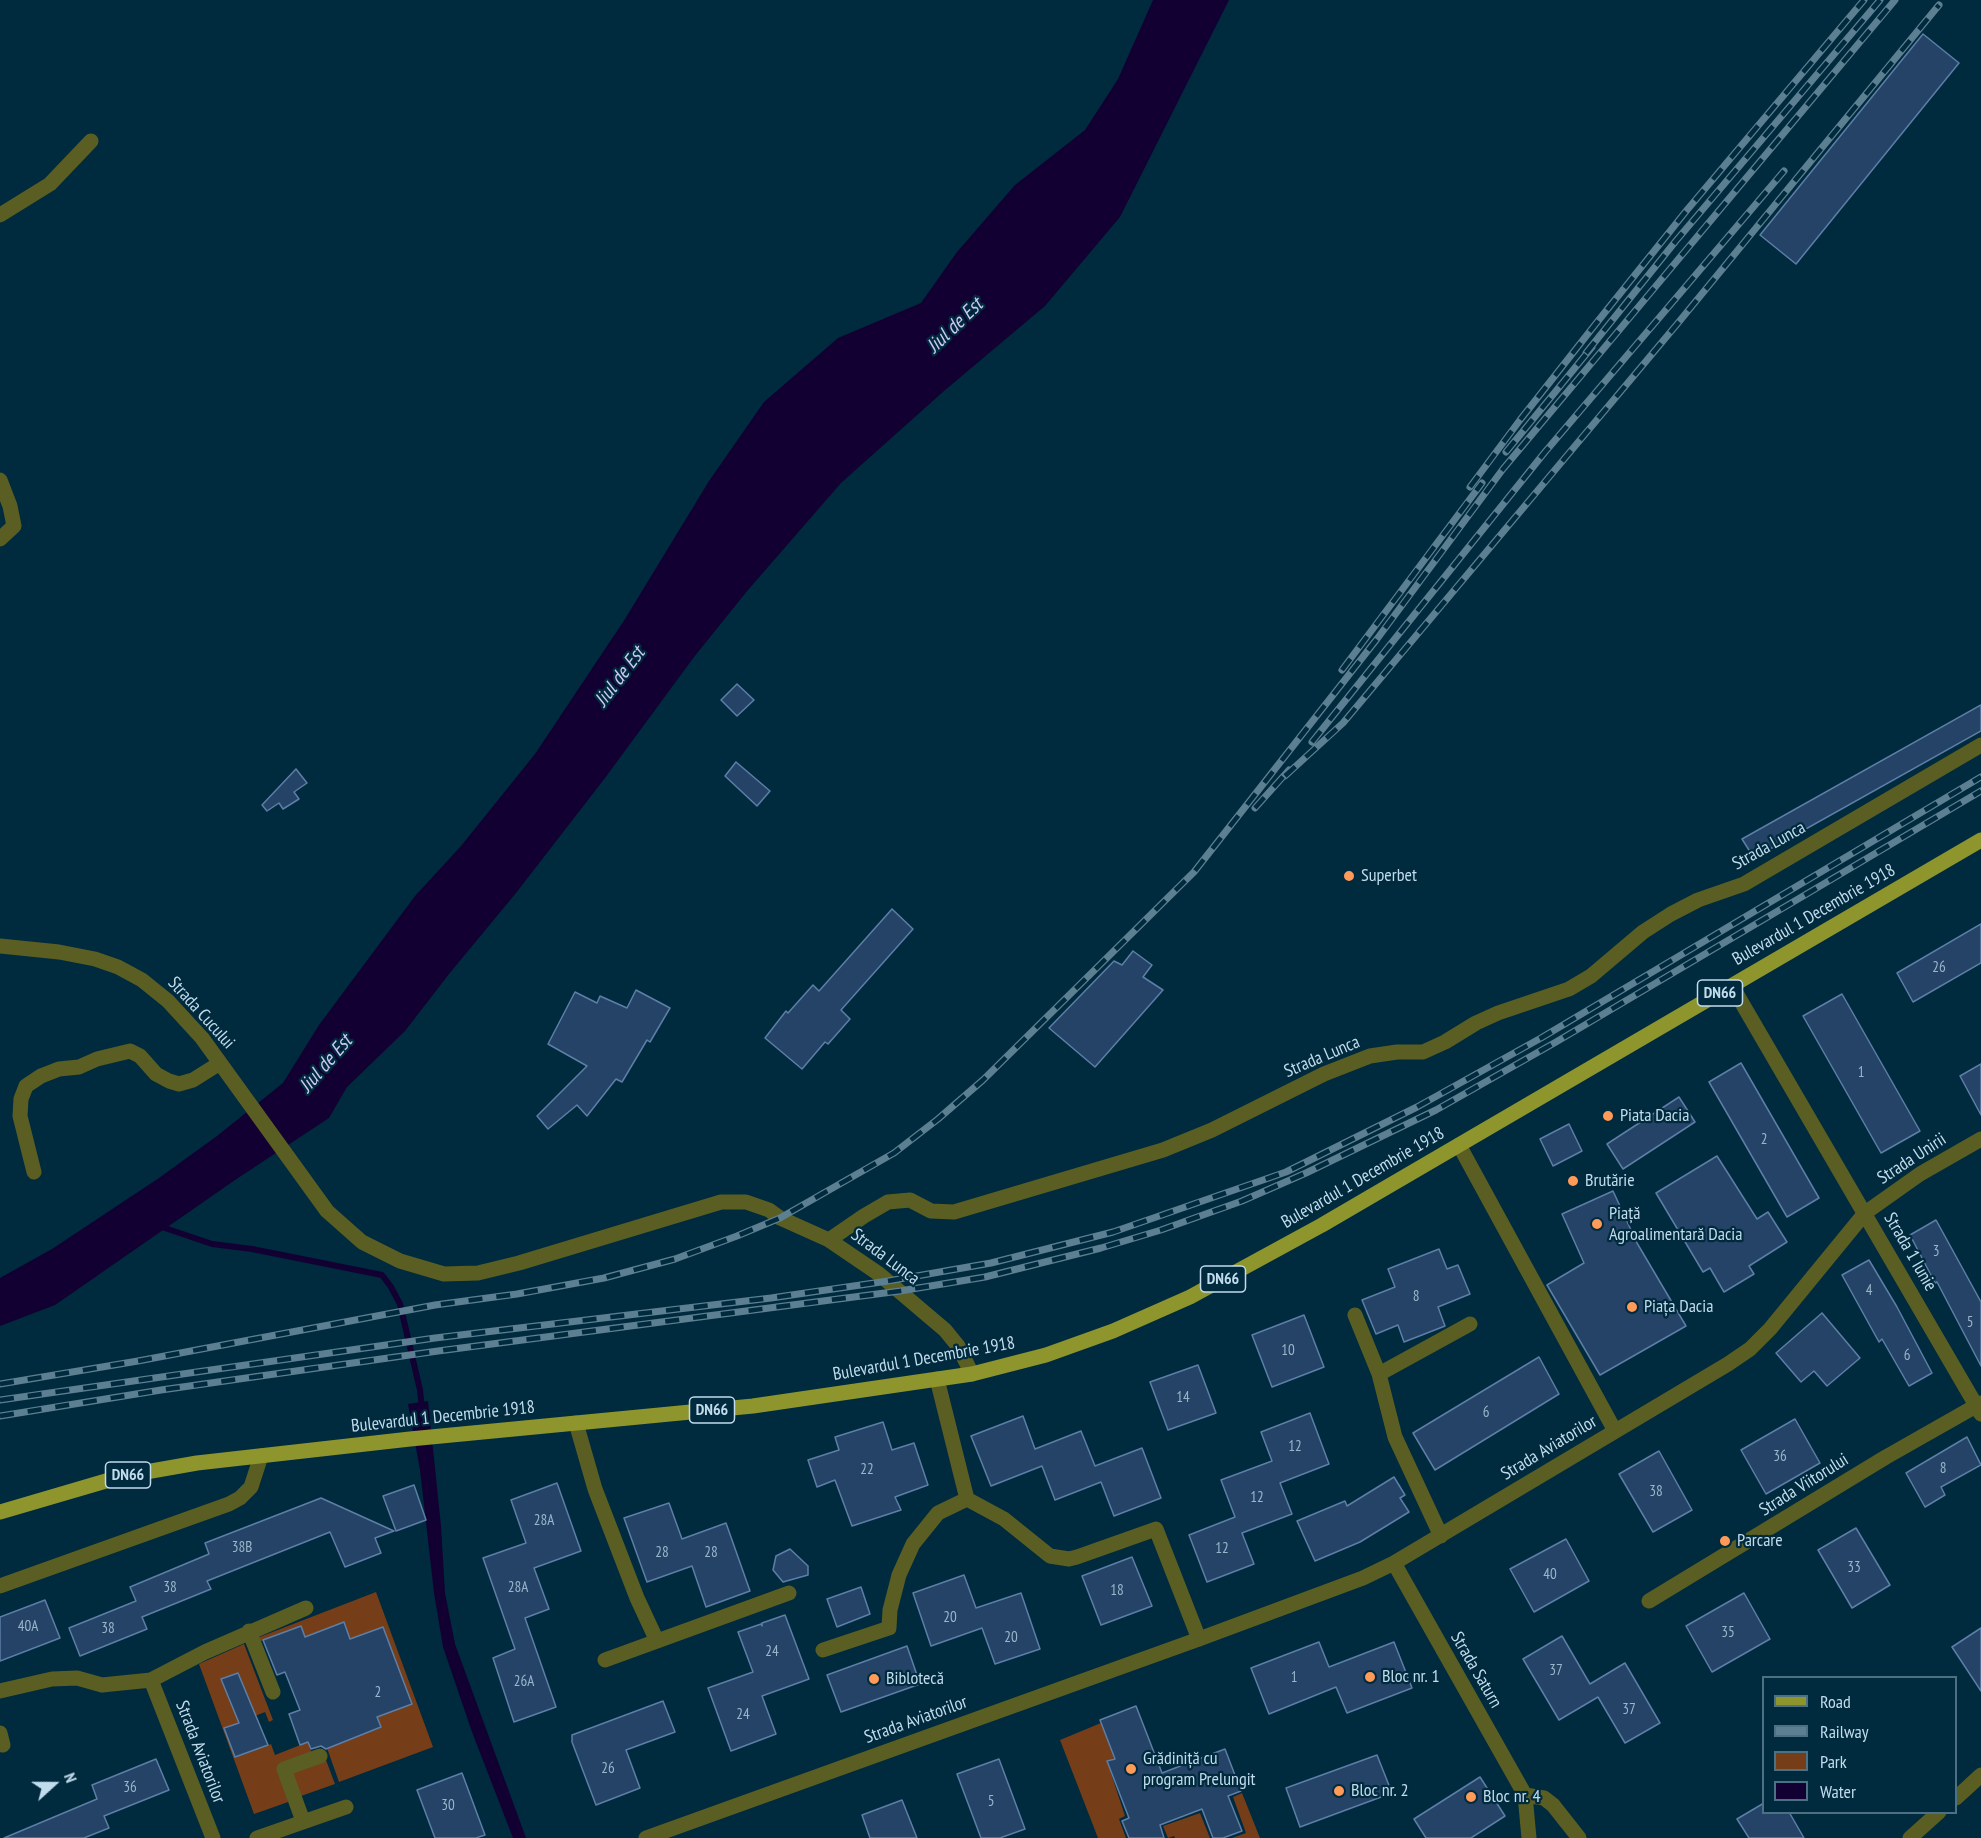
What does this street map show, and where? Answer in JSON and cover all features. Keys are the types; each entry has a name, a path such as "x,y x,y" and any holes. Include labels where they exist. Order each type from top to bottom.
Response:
{"main road":[{"name":"Bulevardul 1 Decembrie 1918","path":"0,1512 123,1476 197,1463 410,1439 753,1406 972,1374 1046,1356 1113,1331 1190,1297 1322,1225 1981,840"}],"street":[{"path":"0,215 50,184 91,141"},
{"path":"0,480 10,506 14,526 0,539"},
{"name":"Strada Lunca","path":"972,1374 958,1346 945,1330 879,1274 829,1240 888,1202 910,1200 931,1211 954,1212 1163,1150 1212,1130 1324,1074 1370,1056 1397,1052 1423,1052 1483,1020 1569,988 1592,976 1643,932 1671,914 1698,900 1744,884 1981,745"},
{"name":"Strada Cucului","path":"0,946 59,952 95,959 134,975 168,1001 202,1038 327,1211 362,1242 400,1261 444,1274 478,1273 519,1263 721,1202 746,1202 769,1210 780,1218 829,1240"},
{"name":"Strada 1 Iunie","path":"1732,986 1979,1408"},
{"path":"34,1172 20,1116 21,1099 26,1086 41,1076 59,1069 78,1067 97,1059 130,1051 140,1056 156,1074 179,1084 193,1080 220,1063"},
{"name":"Strada Unirii","path":"1865,1213 1920,1174 1981,1139"},
{"path":"1459,1145 1615,1431"},
{"name":"Strada Aviatorilor","path":"646,1838 1199,1639 1363,1578 1394,1563 1750,1349 1770,1329 1865,1213"},
{"path":"1355,1315 1379,1374 1395,1437 1441,1536"},
{"path":"1379,1374 1470,1324"},
{"path":"937,1379 967,1499 1004,1519 1050,1556 1077,1557 1156,1529 1199,1639"},
{"name":"Strada Viitorului","path":"1649,1601 1886,1457 1979,1408"},
{"path":"576,1423 595,1489 637,1598 657,1641"},
{"path":"0,1586 229,1504 240,1498 251,1487 261,1456"},
{"path":"824,1650 889,1628 890,1610 899,1575 913,1544 938,1513 967,1499"},
{"name":"Strada Saturn","path":"1394,1563 1525,1796 1529,1838"},
{"path":"605,1659 789,1593"},
{"path":"0,1691 52,1679 77,1678 102,1685 152,1680 249,1631 306,1608"},
{"path":"249,1631 273,1692"},
{"name":"Strada Aviatorilor","path":"152,1680 213,1838"},
{"path":"303,1821 284,1769 320,1756"},
{"path":"1957,1797 1981,1774"},
{"path":"1525,1796 1544,1798 1553,1805 1579,1838"},
{"path":"257,1838 346,1807"},
{"path":"1910,1838 1937,1814"}],"green space":[{"path":"376,1592 433,1747 339,1782 327,1748 380,1728 377,1717 412,1704 355,1652 344,1622 305,1637 300,1626 261,1641 257,1638"},
{"path":"244,1644 273,1720 269,1722 265,1712 225,1728 236,1757 271,1744 275,1755 308,1742 312,1754 280,1766 291,1801 254,1814 199,1664","holes":["238,1673 247,1695 222,1679"]},
{"path":"1101,1723 1114,1758 1107,1761 1125,1816 1119,1819 1126,1838 1098,1838 1060,1740"},
{"path":"326,1760 335,1784 301,1796 292,1773"},
{"path":"1242,1793 1260,1838 1232,1838 1246,1833 1233,1797"},
{"path":"1200,1813 1210,1838 1175,1838 1174,1836 1168,1838 1163,1826"}],"water":[{"name":"Jiul de Est","path":"1153,0 1229,0 1120,217 1045,306 944,391 841,483 748,590 694,657 605,778 405,1031 347,1087 329,1118 55,1305 0,1326 0,1278 52,1249 159,1178 217,1136 283,1083 319,1025 415,896 461,846 535,754 625,619 709,481 764,402 838,338 921,303 957,252 1015,185 1085,130 1118,79"},
{"path":"428,1401 441,1526 445,1593 455,1644 526,1838 513,1838 472,1732 443,1647 434,1593 420,1470 408,1404"}],"building":[{"path":"1923,34 1959,63 1796,264 1760,235"},
{"path":"737,684 754,700 737,716 721,700"},
{"path":"1981,705 1981,731 1754,858 1742,839"},
{"path":"736,762 770,791 757,806 725,776"},
{"path":"296,769 307,783 294,792 299,799 283,809 279,803 267,811 262,805"},
{"path":"892,909 913,929 841,1010 850,1019 828,1044 825,1042 802,1069 765,1038 786,1011 788,1013 813,985 819,991"},
{"path":"1981,924 1981,963 1913,1002 1897,973"},
{"path":"1133,951 1152,965 1143,977 1163,990 1095,1067 1049,1028 1114,961 1122,965"},
{"path":"636,990 670,1008 650,1042 647,1040 622,1082 616,1079 587,1116 577,1105 548,1129 537,1116 587,1066 548,1044 575,992 597,1003 600,996 627,1008"},
{"path":"1842,994 1920,1131 1881,1153 1803,1016"},
{"path":"1741,1063 1819,1198 1787,1217 1709,1082"},
{"path":"1981,1064 1981,1115 1960,1076"},
{"path":"1679,1097 1695,1122 1623,1169 1607,1144"},
{"path":"1569,1124 1582,1151 1553,1166 1540,1139"},
{"path":"1717,1156 1757,1219 1768,1212 1787,1242 1749,1266 1754,1274 1724,1292 1710,1268 1703,1272 1656,1193"},
{"name":"Piața Dacia","path":"1613,1191 1637,1243 1686,1326 1600,1375 1547,1285 1584,1263 1562,1214"},
{"path":"1936,1220 1981,1302 1981,1366 1910,1235"},
{"path":"1439,1249 1447,1269 1458,1265 1470,1294 1438,1307 1445,1326 1404,1342 1398,1325 1376,1334 1362,1300 1395,1287 1388,1269"},
{"path":"1869,1260 1932,1373 1909,1386 1882,1339 1879,1342 1842,1275"},
{"path":"1822,1313 1860,1358 1827,1386 1814,1371 1801,1382 1776,1353"},
{"path":"1304,1315 1324,1367 1272,1387 1252,1335"},
{"path":"1539,1357 1559,1394 1435,1470 1413,1433"},
{"path":"1198,1365 1216,1413 1168,1430 1150,1382"},
{"path":"1310,1413 1329,1464 1280,1483 1292,1514 1242,1533 1254,1564 1207,1582 1189,1535 1235,1517 1221,1480 1272,1461 1261,1432"},
{"path":"1023,1416 1035,1449 1081,1431 1095,1466 1142,1448 1161,1498 1114,1516 1101,1482 1055,1500 1042,1466 991,1486 971,1436"},
{"path":"1795,1419 1820,1463 1766,1494 1741,1450"},
{"path":"883,1422 892,1450 914,1443 928,1485 895,1497 901,1510 852,1526 835,1480 817,1487 808,1460 839,1450 835,1437"},
{"path":"1967,1437 1981,1465 1941,1487 1945,1495 1925,1507 1906,1473"},
{"path":"1659,1451 1692,1510 1653,1532 1619,1474"},
{"path":"1394,1477 1405,1495 1400,1498 1409,1512 1360,1542 1315,1561 1297,1521 1345,1501 1347,1506"},
{"path":"557,1483 581,1551 534,1568 549,1609 525,1618 556,1707 514,1722 493,1658 515,1649 483,1558 526,1543 511,1500"},
{"path":"414,1485 426,1520 396,1531 383,1496"},
{"path":"321,1498 394,1531 375,1538 381,1553 345,1567 330,1532 207,1581 211,1589 142,1617 147,1629 80,1656 69,1628 136,1601 130,1587 209,1554 205,1543"},
{"path":"669,1503 682,1539 726,1523 750,1591 706,1607 692,1566 647,1582 624,1518"},
{"path":"1856,1528 1890,1585 1852,1608 1818,1550"},
{"path":"1566,1539 1589,1581 1534,1612 1510,1569"},
{"path":"790,1549 808,1566 808,1575 783,1582 773,1570 776,1556"},
{"path":"1132,1557 1152,1606 1101,1625 1082,1576"},
{"path":"964,1575 976,1608 1021,1593 1040,1649 995,1664 982,1628 931,1646 913,1593"},
{"path":"861,1587 870,1614 837,1627 827,1599"},
{"path":"1744,1593 1770,1639 1712,1672 1686,1626"},
{"path":"45,1600 60,1638 0,1661 0,1617"},
{"path":"785,1615 809,1679 762,1696 776,1734 731,1751 708,1688 753,1672 738,1632 761,1624 762,1626 762,1623"},
{"path":"344,1622 350,1639 383,1627 412,1704 377,1717 381,1727 326,1749 321,1746 311,1749 308,1742 300,1745 289,1714 300,1710 285,1672 277,1675 263,1640 301,1626 305,1637"},
{"path":"1981,1628 1981,1691 1952,1647"},
{"path":"1562,1636 1590,1684 1625,1663 1660,1723 1625,1743 1598,1697 1559,1720 1523,1659"},
{"path":"1319,1642 1329,1667 1394,1642 1412,1688 1347,1713 1336,1687 1269,1714 1251,1668"},
{"name":"Biblotecă","path":"907,1646 920,1684 841,1712 827,1675"},
{"path":"238,1673 268,1745 235,1757 224,1728 239,1723 221,1679"},
{"path":"663,1701 675,1732 626,1750 640,1788 596,1805 572,1742 572,1735"},
{"name":"Grădiniță cu program Prelungit","path":"1136,1706 1162,1773 1225,1749 1241,1791 1228,1796 1242,1831 1223,1838 1213,1838 1202,1809 1160,1825 1164,1838 1129,1838 1122,1821 1129,1818 1107,1761 1115,1759 1100,1720"},
{"name":"Bloc nr. 2","path":"1377,1755 1392,1793 1300,1827 1286,1788"},
{"path":"156,1759 169,1790 104,1816 109,1828 84,1838 4,1838 97,1799 92,1785"},
{"path":"999,1759 1025,1829 1000,1838 981,1838 957,1774"},
{"path":"462,1773 485,1835 476,1838 435,1838 417,1790"},
{"name":"Bloc nr. 4","path":"1480,1777 1505,1816 1471,1838 1426,1838 1414,1819"},
{"path":"902,1800 917,1838 870,1838 862,1815"},
{"path":"1762,1804 1762,1814 1790,1814 1804,1838 1749,1838 1737,1819"}],"waterway":[{"path":"162,1227 212,1244 252,1249 382,1275 400,1304 420,1390 422,1409"}],"railway":[{"path":"1470,487 1520,420 1687,210 1864,0"},
{"path":"1586,353 1675,242 1880,0"},
{"path":"0,1384 138,1361 435,1305 517,1294 604,1278 675,1259 780,1218 894,1153 983,1080 1194,872 1377,639 1503,469 1895,0"},
{"path":"1285,776 1343,723 1678,323 1939,5"},
{"path":"1312,742 1545,452 1784,171"},
{"path":"1506,452 1592,347"},
{"path":"1342,670 1482,483"},
{"path":"1255,808 1289,770"},
{"path":"0,1400 435,1338 771,1298 888,1281 991,1263 1113,1232 1286,1172 1417,1107 1541,1038 1981,777"},
{"path":"0,1416 161,1390 438,1351 900,1291 985,1277 1101,1248 1161,1230 1242,1201 1306,1173 1436,1110 1556,1042 1981,791"}],"place":[{"name":"Superbet","path":"1349,876"},
{"name":"Piata Dacia","path":"1608,1116"},
{"name":"Brutărie","path":"1573,1181"},
{"name":"Piață Agroalimentară Dacia","path":"1597,1224"},
{"name":"Piața Dacia","path":"1632,1307"},
{"name":"Parcare","path":"1725,1541"},
{"name":"Bloc nr. 1","path":"1370,1677"},
{"name":"Biblotecă","path":"874,1679"},
{"name":"Grădiniță cu program Prelungit","path":"1131,1769"},
{"name":"Bloc nr. 2","path":"1339,1791"},
{"name":"Bloc nr. 4","path":"1471,1797"}]}
